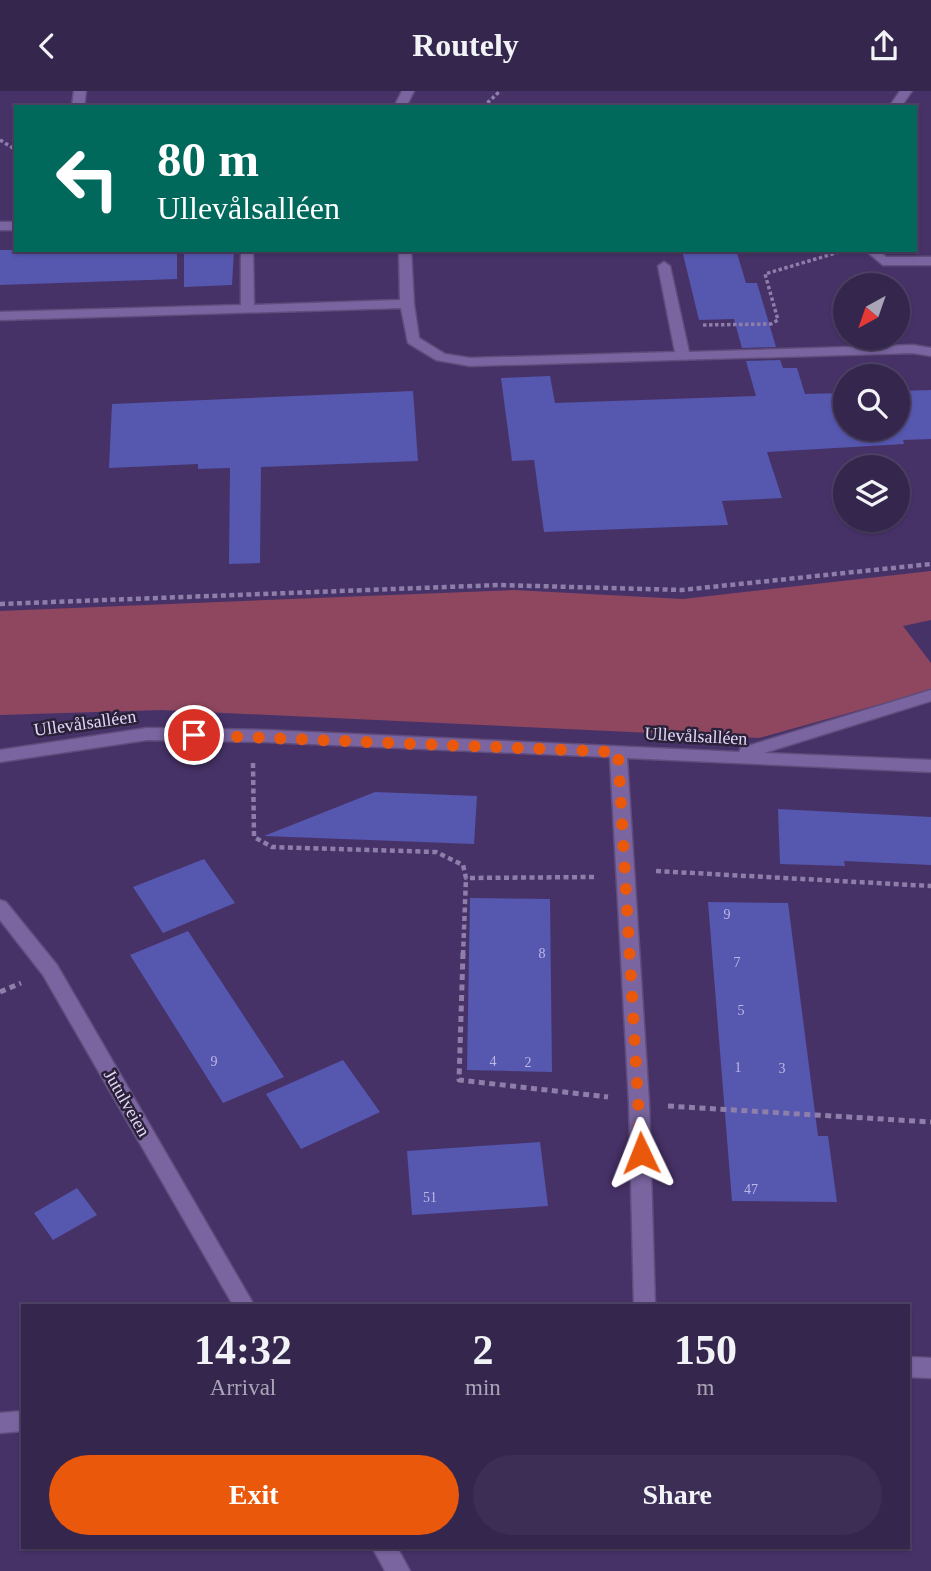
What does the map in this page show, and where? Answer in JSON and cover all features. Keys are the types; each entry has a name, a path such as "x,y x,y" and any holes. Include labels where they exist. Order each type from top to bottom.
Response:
{"street":[{"path":"247,252 248,309"},
{"path":"405,252 407,304 413,340 441,357 470,362 913,349 931,352"},
{"path":"873,252 883,261 931,261"},
{"path":"664,266 683,356"},
{"path":"0,316 407,304"},
{"path":"733,757 931,695"},
{"name":"Ullevålsalléen","path":"0,756 147,734 265,736 931,767"},
{"path":"618,752 639,1103 645,1304"},
{"name":"Jutulveien","path":"0,907 50,970 243,1304"},
{"path":"910,1367 931,1368"},
{"path":"0,1423 21,1421"},
{"path":"385,1549 398,1571"}],"path":[{"path":"485,105 500,91"},
{"path":"677,325 771,324 778,320 765,274 840,252"},
{"path":"0,604 499,585 682,590 931,564"},
{"path":"265,736 254,758 252,819 254,837 272,847 436,852 463,865 466,878 624,875 657,870 931,885"}],"shaded area":[{"path":"931,571 931,620 903,626 931,663 931,690 759,738 161,710 0,715 0,611 514,590 683,599"}],"building":[{"path":"0,250 177,252 177,279 0,285"},
{"path":"184,252 234,252 232,285 184,287"},
{"path":"682,252 737,252 746,283 757,283 776,347 742,348 734,319 699,320"},
{"path":"780,360 783,368 797,368 805,394 833,393 833,441 903,441 904,444 767,452 782,498 722,501 728,525 544,532 534,460 512,461 501,378 550,376 555,403 756,396 746,361"},
{"path":"931,390 931,439 910,440 910,391"},
{"path":"413,391 418,461 261,467 260,563 229,564 230,468 198,469 198,464 109,468 112,404"},
{"path":"375,792 477,796 474,844 264,836"},
{"path":"778,809 931,817 931,865 844,861 845,866 780,864"},
{"path":"204,859 235,903 163,933 133,887"},
{"path":"470,898 550,899 552,1072 467,1070"},
{"path":"708,902 788,903 818,1136 828,1136 837,1202 732,1201"},
{"path":"188,931 284,1077 223,1103 130,955"},
{"path":"343,1060 380,1112 301,1149 266,1094"},
{"path":"540,1142 548,1206 412,1215 407,1151"},
{"path":"77,1188 97,1215 53,1240 34,1213"}],"route":[{"path":"194,735 618,752 641,1153"}]}
